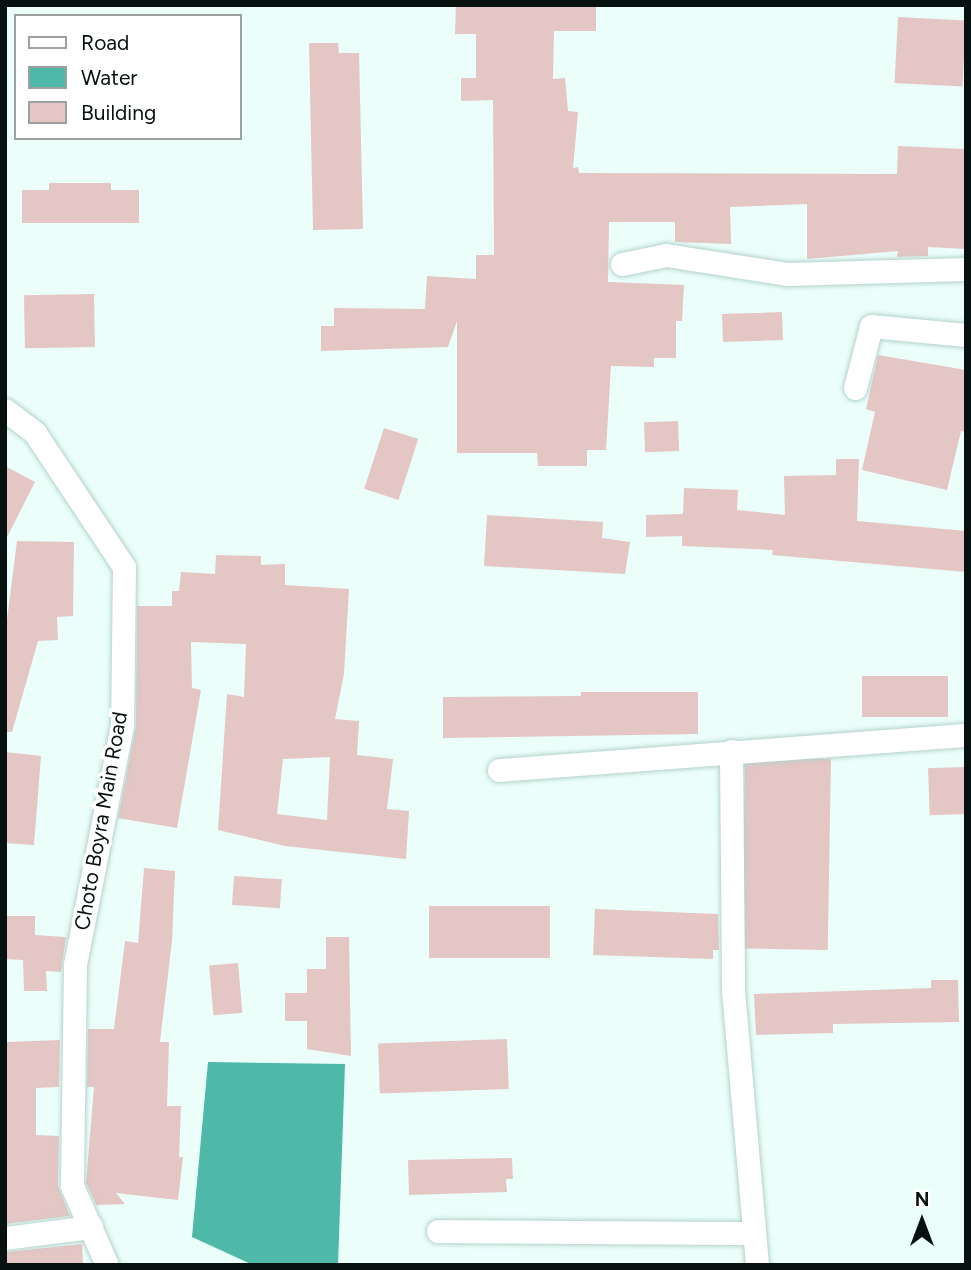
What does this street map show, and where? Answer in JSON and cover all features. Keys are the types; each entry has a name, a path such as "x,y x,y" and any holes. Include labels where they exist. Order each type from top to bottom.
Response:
{"street":[{"path":"622,264 666,255 787,274 966,269"},
{"path":"855,388 871,326 966,335"},
{"name":"Choto Boyra Main Road","path":"5,410 35,433 124,567 122,725 75,964 72,1186 107,1265"},
{"path":"499,770 966,735"},
{"path":"731,751 733,990 757,1265"},
{"path":"5,1238 91,1227"},
{"path":"438,1231 754,1233"}],"water":[{"path":"208,1062 345,1064 338,1265 253,1265 192,1237"}],"building":[{"path":"456,5 596,5 596,31 554,31 553,79 565,78 568,111 578,112 573,168 578,167 579,173 897,174 898,146 966,149 966,249 928,247 928,256 897,257 898,251 807,259 807,204 730,207 731,244 675,242 675,222 609,222 608,282 684,285 682,321 676,321 676,358 654,358 654,367 611,366 606,450 587,450 587,466 538,466 537,453 457,453 457,321 448,347 321,351 321,326 334,326 334,308 425,309 427,276 476,279 476,255 494,255 493,100 461,101 461,78 476,78 476,34 455,34"},
{"path":"898,17 966,21 962,86 895,83"},
{"path":"309,43 338,43 339,53 359,53 363,229 313,230"},
{"path":"49,183 111,183 111,190 139,190 139,223 22,223 22,190 49,190"},
{"path":"94,294 95,347 25,348 24,295"},
{"path":"782,312 783,340 723,342 722,314"},
{"path":"878,355 966,370 966,432 961,431 947,490 862,470 875,412 866,409"},
{"path":"678,421 679,451 645,452 644,422"},
{"path":"384,428 418,439 398,500 364,489"},
{"path":"836,459 859,459 857,521 966,531 966,572 772,555 773,550 682,546 682,536 646,537 646,515 683,514 684,488 738,490 737,510 785,515 784,476 836,475"},
{"path":"5,466 35,482 5,541"},
{"path":"487,515 603,522 602,538 630,542 625,574 484,566"},
{"path":"17,541 74,542 73,616 57,617 58,640 38,641 12,732 5,732 5,635"},
{"path":"216,555 261,556 261,565 285,564 285,585 349,589 344,674 335,719 359,721 357,755 393,759 387,809 409,811 406,859 285,846 218,830 227,694 244,697 246,644 191,642 192,688 201,690 177,828 118,818 136,725 137,606 172,606 172,591 179,591 181,572 215,574","holes":["330,757 327,820 277,814 283,759"]},
{"path":"862,676 948,676 948,717 862,717"},
{"path":"581,692 698,692 698,734 443,738 443,697 581,696"},
{"path":"5,752 41,756 34,845 5,843"},
{"path":"745,757 831,759 828,950 742,948"},
{"path":"964,767 966,814 930,815 928,768"},
{"path":"144,868 175,871 172,941 160,1042 169,1042 167,1106 181,1106 179,1157 183,1157 178,1200 116,1193 125,1204 96,1205 86,1183 94,1087 87,1087 88,1029 114,1029 125,941 138,943"},
{"path":"234,876 282,879 280,908 232,905"},
{"path":"429,906 550,906 550,958 429,958"},
{"path":"595,909 718,914 719,950 713,950 713,959 593,955"},
{"path":"5,916 35,916 35,935 66,937 61,972 46,971 47,991 24,991 23,960 5,959"},
{"path":"326,937 349,937 351,1056 307,1049 307,1021 285,1021 285,993 307,993 307,969 326,969"},
{"path":"238,963 242,1013 213,1015 209,966"},
{"path":"931,980 958,980 959,1022 833,1024 833,1033 756,1035 754,994 931,988"},
{"path":"507,1039 509,1089 380,1093 378,1044"},
{"path":"60,1040 59,1087 36,1088 36,1135 59,1136 58,1186 70,1216 5,1224 7,1042"},
{"path":"512,1158 513,1179 506,1179 507,1192 409,1195 408,1160"},
{"path":"82,1244 83,1265 7,1265 6,1252"}]}
